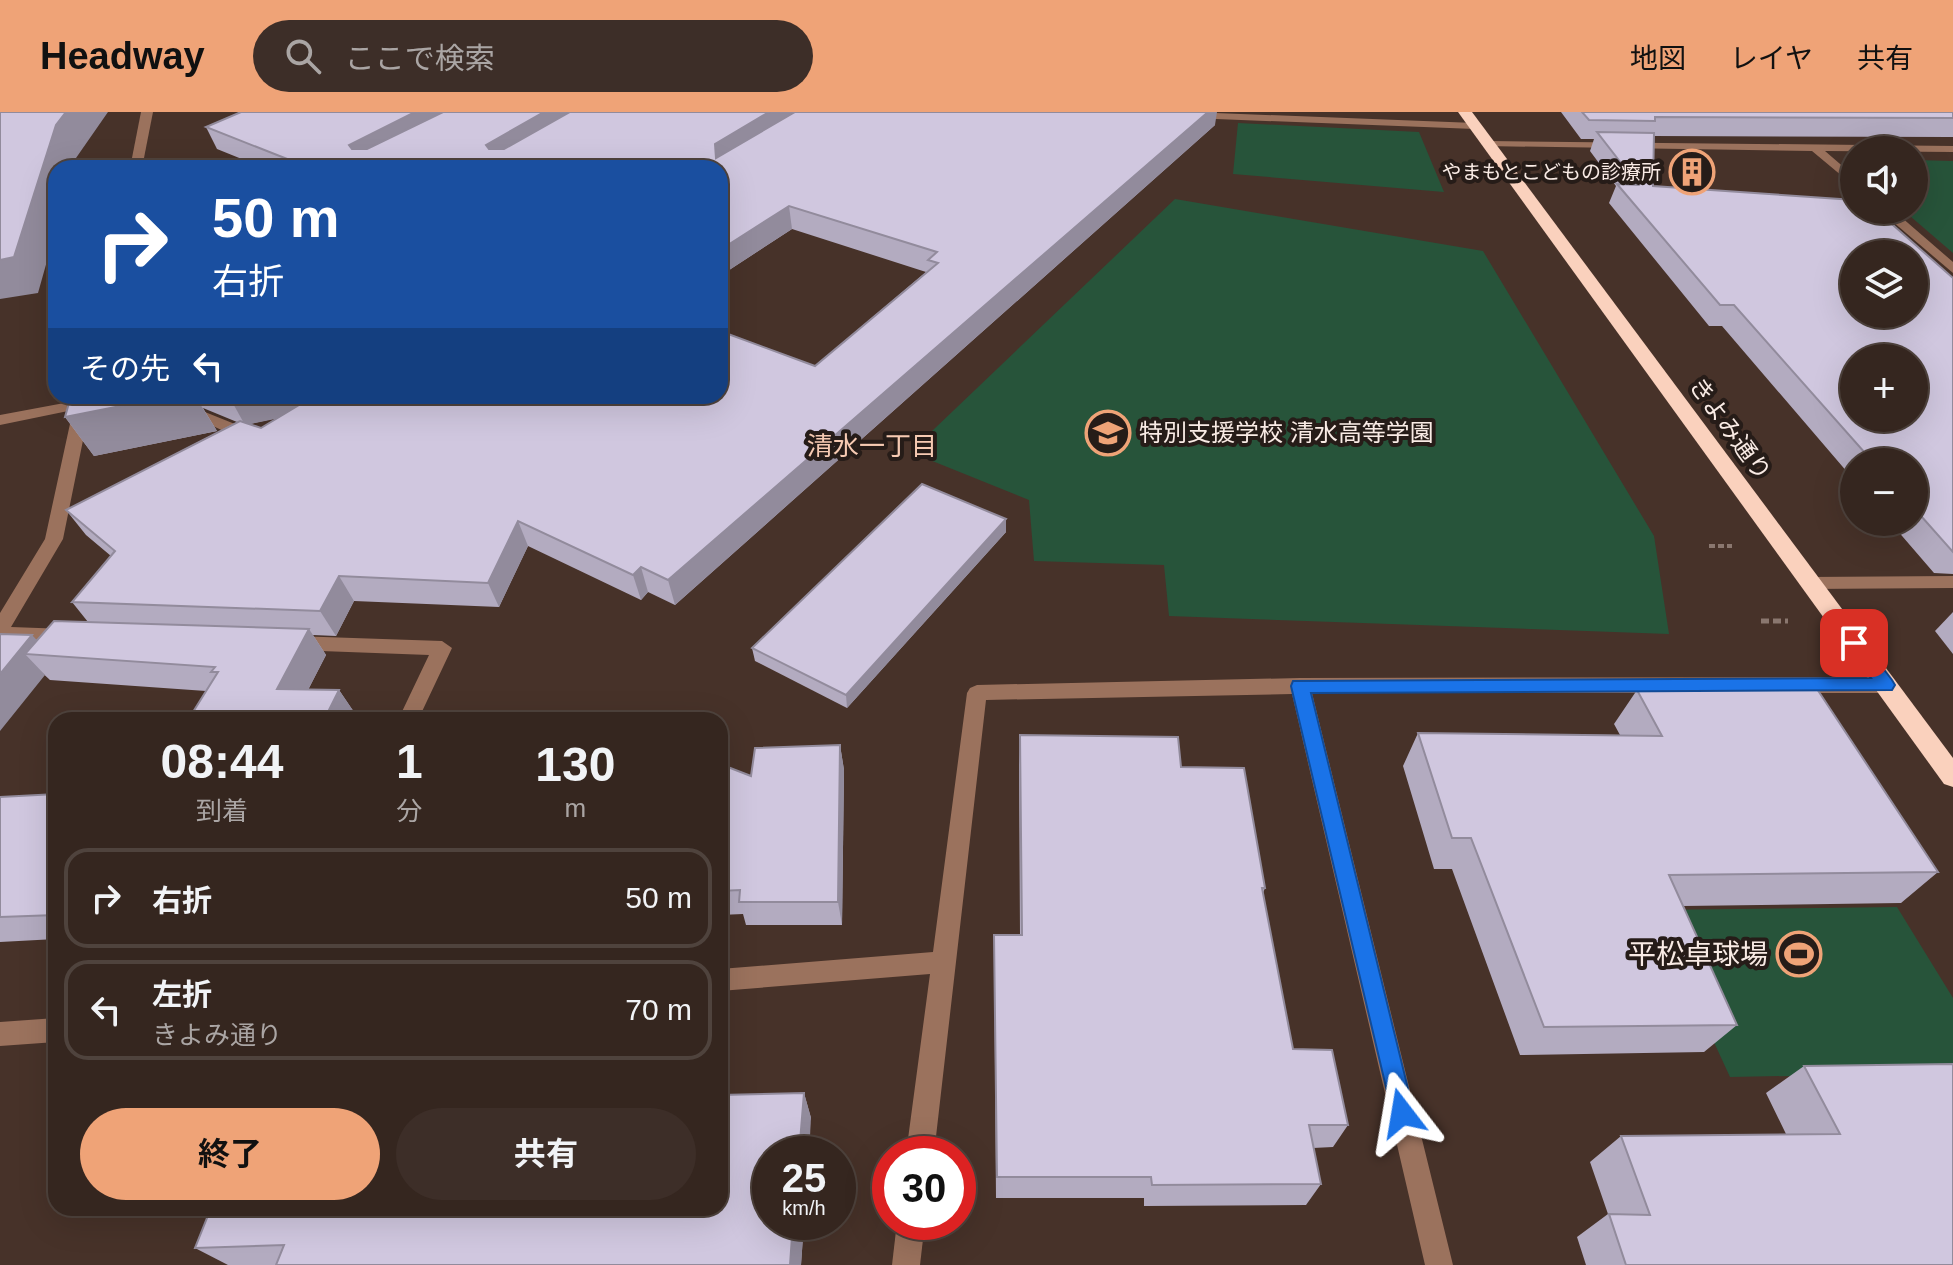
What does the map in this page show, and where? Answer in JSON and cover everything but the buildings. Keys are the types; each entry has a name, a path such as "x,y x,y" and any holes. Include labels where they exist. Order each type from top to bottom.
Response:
{"highway":[{"name":"きよみ通り","path":"1470,119 1953,777"}],"street":[{"path":"138,160 147,112"},
{"path":"1176,115 1470,119"},
{"path":"1489,144 1953,149"},
{"path":"1816,149 1840,170"},
{"path":"1901,224 1953,269"},
{"path":"0,420 66,404"},
{"path":"79,637 0,632 54,539 84,427 83,404"},
{"path":"166,417 195,413 261,440"},
{"path":"1808,583 1953,582"},
{"path":"268,643 442,648 412,712"},
{"path":"922,1136 977,693 1300,686 1886,685"},
{"path":"1300,686 1439,1265"},
{"path":"728,979 943,962"},
{"path":"0,1034 48,1031"},
{"path":"906,1265 909,1240"}],"green space":[{"path":"1238,123 1419,132 1444,192 1233,174"},
{"path":"1928,160 1953,161 1953,253 1919,224 1928,224"},
{"path":"1175,199 1483,251 1654,536 1669,634 1169,616 1164,565 1034,561 1029,500 910,452"},
{"name":"平松卓球場","path":"1897,907 1953,998 1953,1073 1730,1077 1653,910"}],"place":[{"name":"やまもとこどもの診療所","path":"1692,172"},
{"name":"特別支援学校 清水高等学園","path":"1108,433"},
{"name":"平松卓球場","path":"1799,954"}],"district":[{"name":"清水一丁目","path":"872,446"}],"route":[{"path":"1402,1113 1300,686 1886,685 1854,643"}]}
